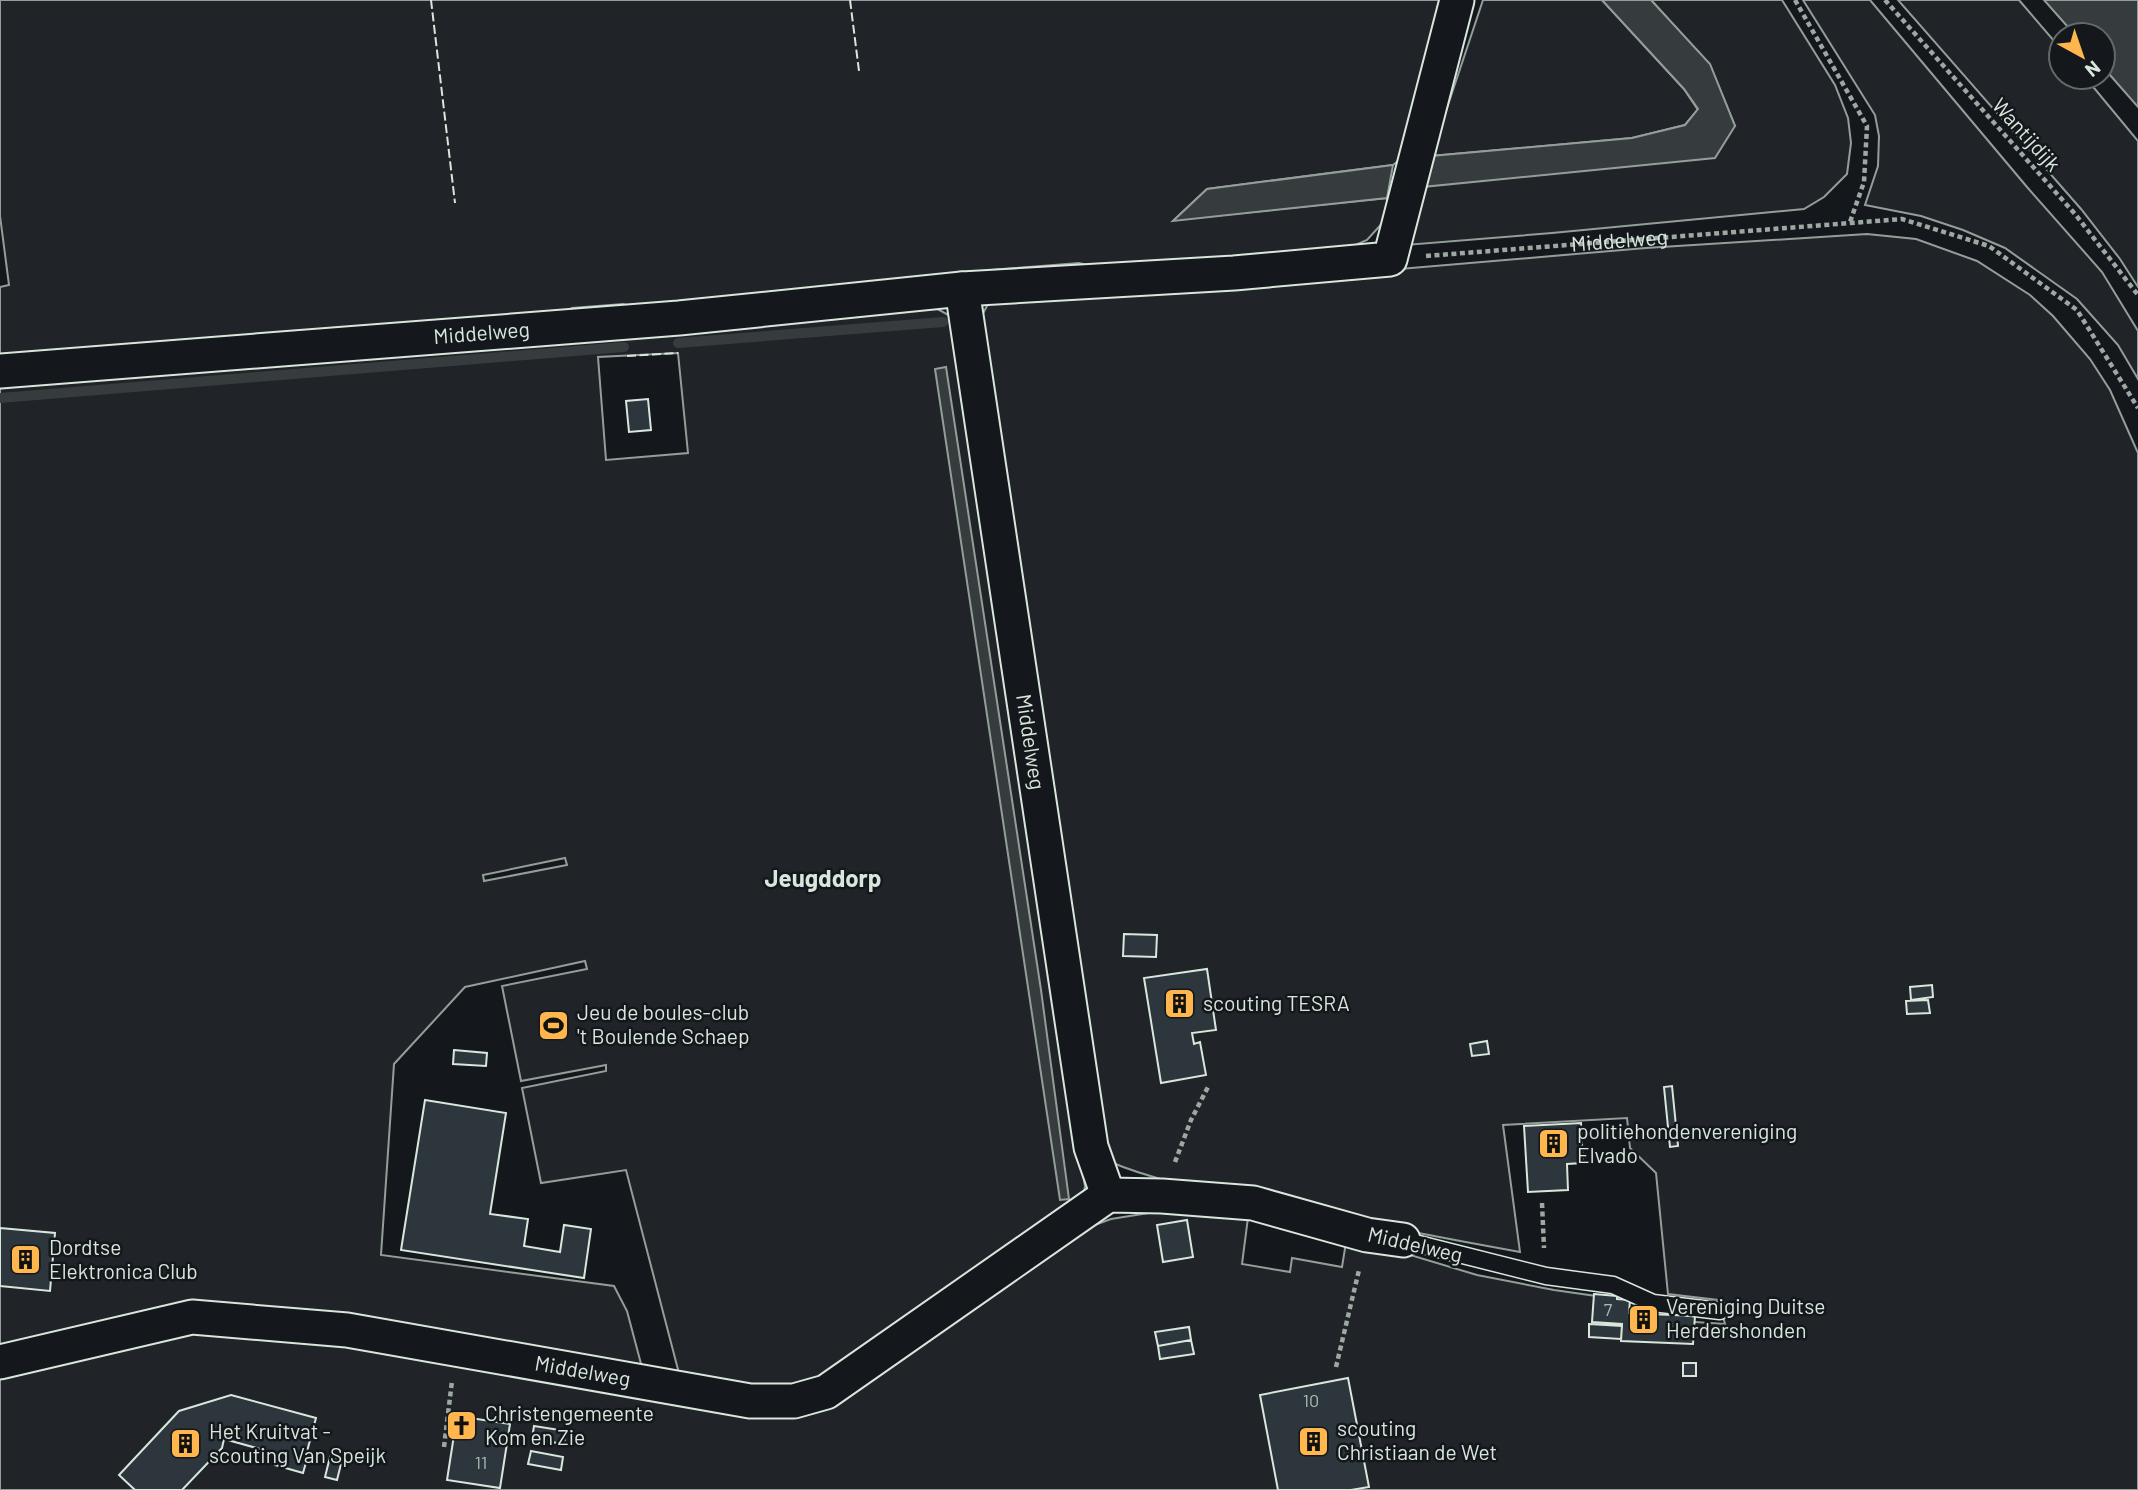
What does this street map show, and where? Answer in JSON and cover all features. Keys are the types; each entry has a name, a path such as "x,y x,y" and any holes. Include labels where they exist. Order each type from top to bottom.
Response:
{"street":[{"path":"1390,259 1457,0"},
{"name":"Middelweg","path":"0,371 679,318 962,289 1390,259"},
{"name":"Middelweg","path":"962,289 1091,1147 1108,1195"},
{"name":"Middelweg","path":"0,1362 192,1317 347,1330 750,1401 793,1401 826,1392 1108,1195 1254,1203 1367,1235 1403,1240"}],"lane":[{"name":"Middelweg","path":"1403,1240 1546,1276 1614,1285 1653,1303 1720,1311"}],"path":[{"path":"1795,0 1867,126 1864,182 1850,222"},
{"name":"Wantijdijk","path":"1885,0 2075,214 2138,295"},
{"name":"Middelweg","path":"1390,259 1902,219 1989,246 2077,310 2138,408"},
{"path":"1162,1196 1191,1120 1208,1087"},
{"path":"1542,1203 1546,1276"},
{"path":"1336,1367 1367,1235"},
{"path":"444,1447 456,1349"}],"shaded area":[{"path":"0,0 1464,0 1408,153 1393,165 1207,189 1174,220 1387,198 1387,218 1367,240 1333,255 1107,270 1079,263 991,270 955,282 645,311 623,304 572,308 559,316 0,356 0,287 9,285 0,216"},
{"path":"1483,0 1602,0 1684,89 1698,110 1685,125 1632,138 1431,156"},
{"path":"1602,0 1651,0 1710,64 1735,126 1715,158 1422,187 1431,156 1632,138 1685,125 1698,109 1684,89"},
{"path":"1651,0 1782,0 1835,85 1848,118 1851,143 1847,174 1824,197 1804,209 1406,245 1422,187 1735,126 1710,65"},
{"path":"1803,0 1870,0 2102,272 2138,331 2138,379 2118,345 2077,299 2005,248 1921,216 1865,205 1878,166 1879,136 1875,115"},
{"path":"1898,0 2019,0 2047,33 2047,91 2097,91 2138,141 2138,287 2081,209"},
{"path":"2044,0 2138,0 2138,107 2117,83 2117,21 2063,21"},
{"path":"1393,165 1387,198 1173,221 1207,189"},
{"path":"1867,234 1916,239 1977,261 2030,295 2053,316 2090,359 2110,390 2138,453 2138,1490 0,1490 0,1372 199,1326 348,1341 773,1411 1092,1226 1111,1219 1180,1208 1249,1210 1242,1264 1290,1272 1292,1258 1342,1267 1347,1236 1477,1275 1610,1298 1665,1320 1725,1324 1718,1300 1668,1294 1656,1173 1630,1148 1627,1118 1503,1125 1520,1252 1210,1191 1168,1181 1108,1161 979,321 988,304 1646,248"},
{"path":"932,306 952,317 1085,1186 1083,1200 801,1390 681,1381 626,1170 541,1183 522,1088 606,1071 606,1065 521,1081 502,986 587,969 585,961 465,987 394,1064 381,1255 614,1286 627,1311 644,1375 201,1305 0,1353 0,383","holes":["678,353 688,453 606,460 598,357","565,858 567,865 484,881 483,875"]},
{"path":"946,367 1041,990 1069,1199 1060,1200 935,369"}],"building":[{"path":"648,399 651,430 629,432 626,401"},
{"path":"1124,934 1157,935 1156,957 1123,956"},
{"name":"scouting TESRA","path":"1207,969 1216,1030 1192,1033 1194,1044 1200,1042 1206,1075 1161,1083 1144,978"},
{"path":"1932,985 1933,997 1911,1000 1910,987"},
{"path":"1928,1000 1930,1013 1907,1014 1906,1001"},
{"path":"1487,1041 1489,1054 1472,1056 1470,1044"},
{"path":"454,1050 487,1053 486,1066 453,1064"},
{"path":"1672,1086 1678,1146 1670,1147 1664,1087"},
{"path":"425,1100 506,1113 490,1214 528,1219 524,1246 560,1252 564,1225 591,1229 584,1278 401,1250"},
{"name":"politiehondenvereniging Elvado","path":"1581,1123 1583,1163 1567,1164 1568,1190 1528,1192 1524,1126"},
{"path":"1187,1220 1193,1257 1163,1262 1157,1225"},
{"name":"Dordtse Elektronica Club","path":"0,1228 55,1233 50,1291 0,1286"},
{"name":"Vereniging Duitse Herdershonden","path":"1594,1294 1630,1300 1629,1313 1695,1316 1693,1344 1621,1341 1622,1324 1592,1322"},
{"path":"1589,1324 1622,1326 1621,1339 1589,1337"},
{"path":"1189,1327 1191,1340 1158,1346 1155,1332"},
{"path":"1191,1340 1194,1354 1160,1359 1158,1346"},
{"path":"1683,1363 1696,1363 1696,1376 1683,1376"},
{"name":"scouting Christiaan de Wet","path":"1348,1378 1369,1487 1351,1490 1278,1490 1260,1395"},
{"name":"Het Kruitvat - scouting Van Speijk","path":"231,1395 316,1418 303,1473 275,1465 278,1454 224,1439 222,1448 182,1490 135,1490 119,1475 179,1411"},
{"path":"457,1416 510,1424 500,1488 447,1480"},
{"path":"534,1426 566,1431 564,1444 532,1439"},
{"path":"531,1451 563,1457 561,1470 528,1464"},
{"path":"330,1457 342,1460 337,1480 325,1477"}],"waterway":[{"path":"678,343 943,322"},
{"path":"0,398 624,347"}],"fence":[{"path":"431,0 455,203"},
{"path":"850,0 859,71"},
{"path":"627,356 678,353"}],"place":[{"name":"scouting TESRA","path":"1180,1004"},
{"name":"Jeu de boules-club 't Boulende Schaep","path":"554,1025"},
{"name":"politiehondenvereniging Elvado","path":"1554,1144"},
{"name":"Dordtse Elektronica Club","path":"26,1260"},
{"name":"Vereniging Duitse Herdershonden","path":"1643,1319"},
{"name":"Christengemeente Kom en Zie","path":"462,1426"},
{"name":"scouting Christiaan de Wet","path":"1314,1441"},
{"name":"Het Kruitvat - scouting Van Speijk","path":"186,1444"}],"district":[{"name":"Jeugddorp","path":"823,879"}]}
